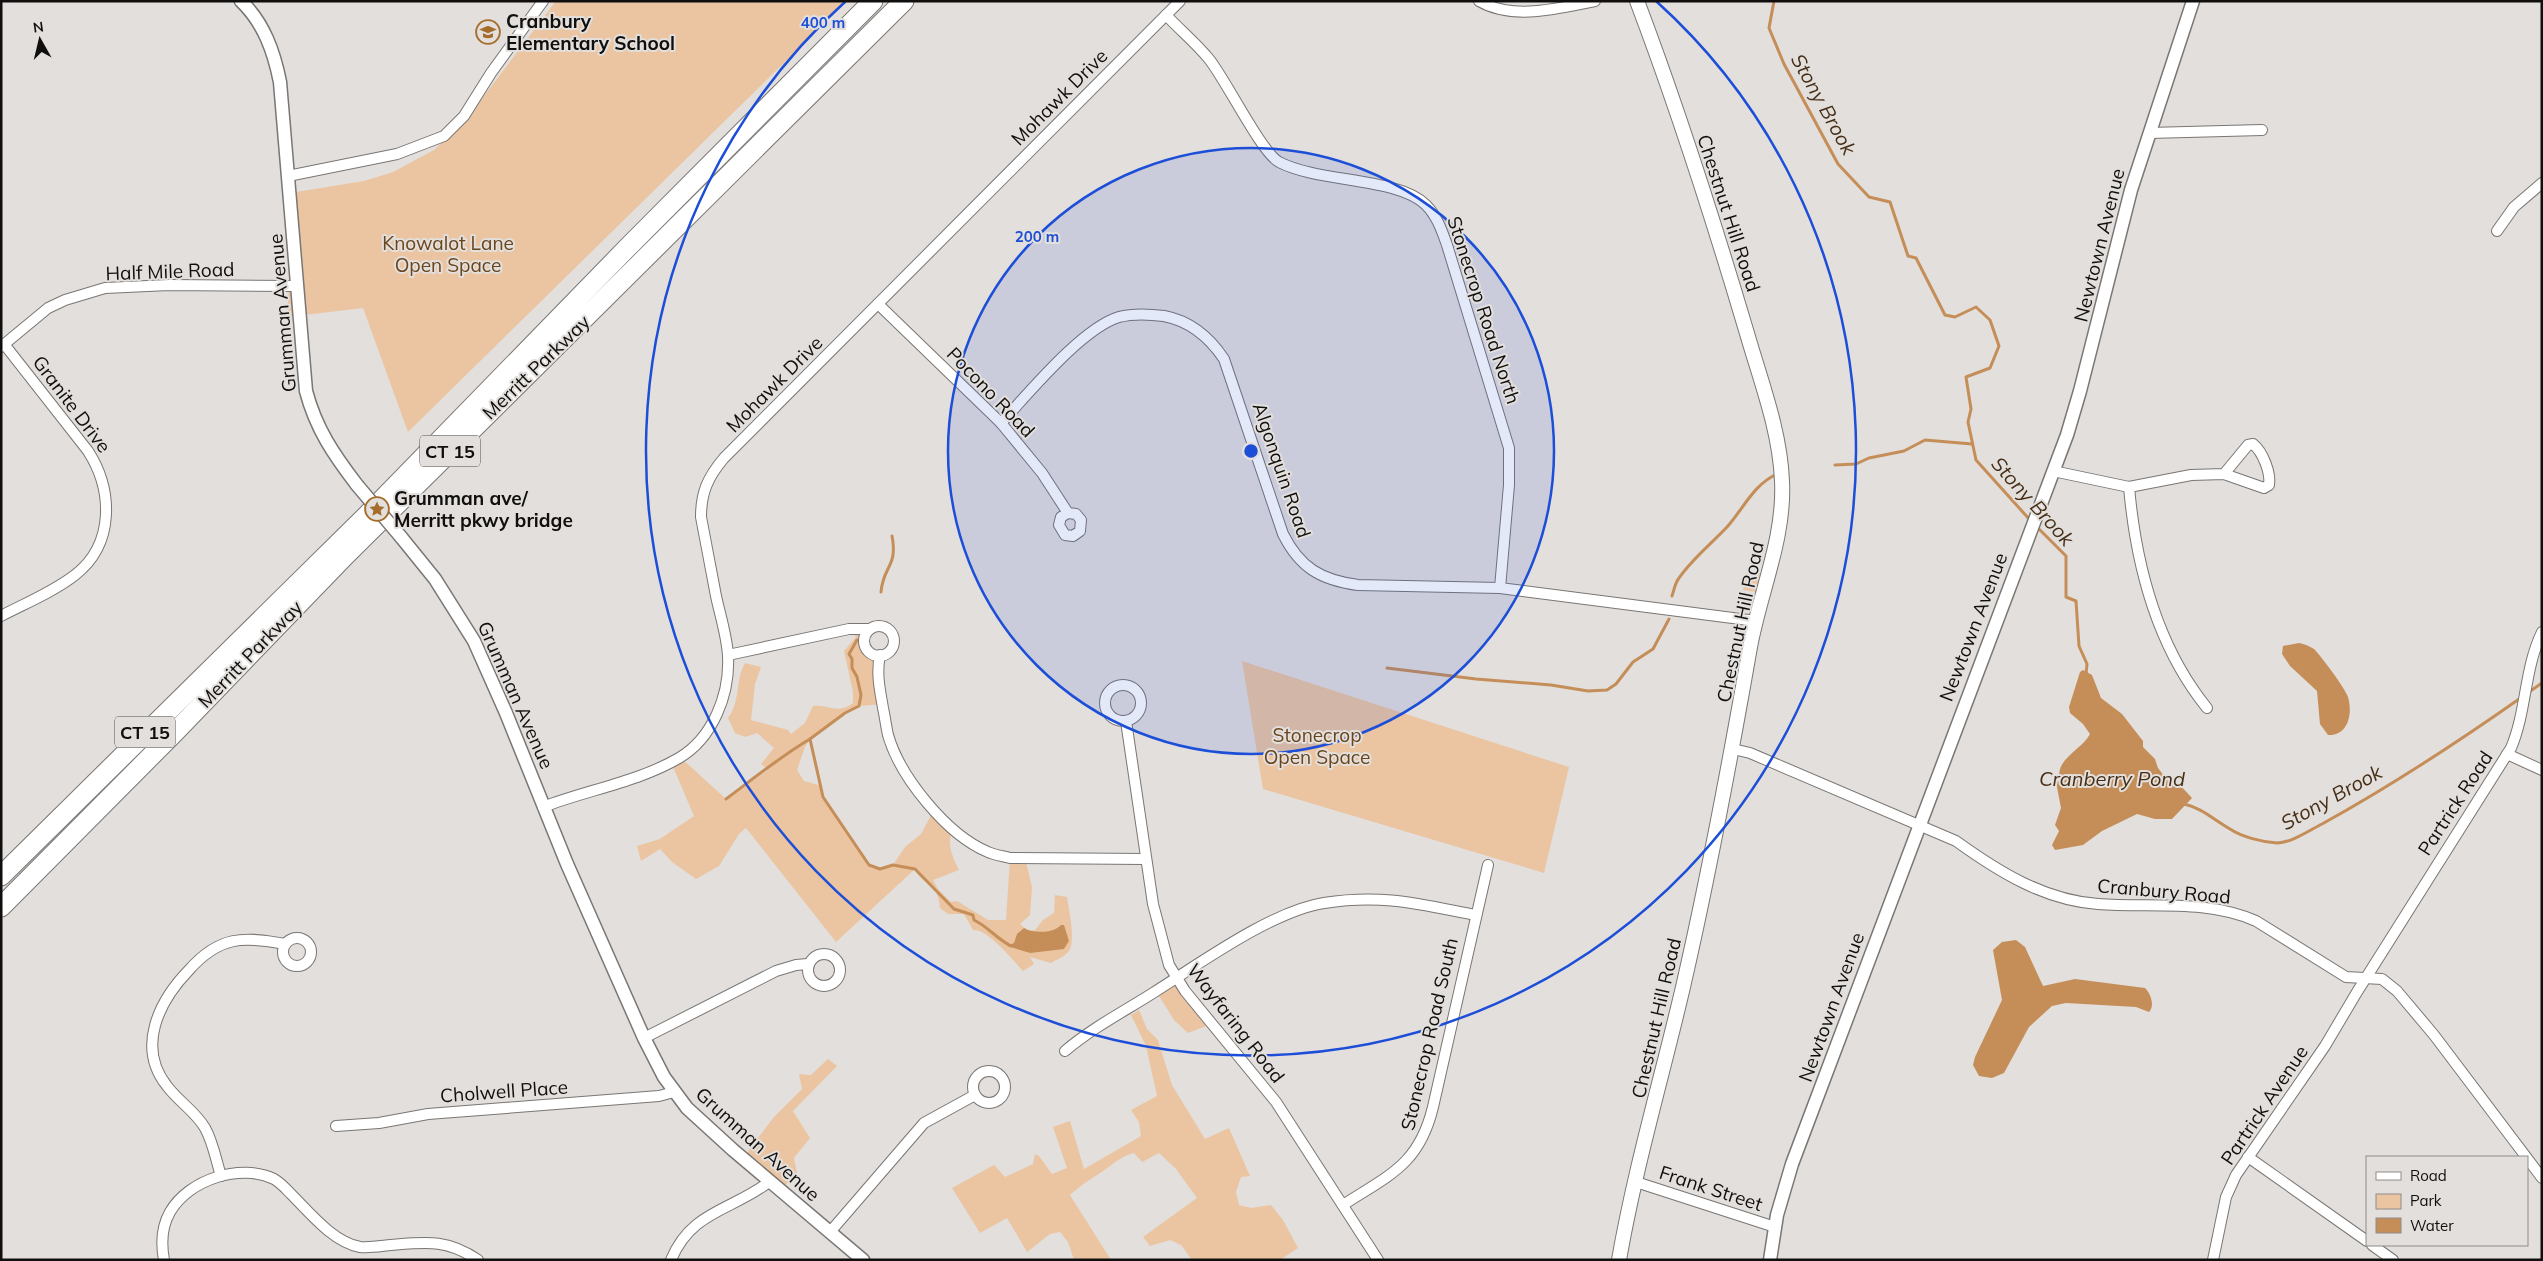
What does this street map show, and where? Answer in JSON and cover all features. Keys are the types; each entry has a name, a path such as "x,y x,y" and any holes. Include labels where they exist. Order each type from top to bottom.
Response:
{"highway":[{"name":"Merritt Parkway","path":"1,876 366,516 631,244 873,1"},
{"name":"Merritt Parkway","path":"1,906 174,733 344,557 904,1"}],"main road":[{"name":"Chestnut Hill Road","path":"1619,1260 1699,912 1733,749 1756,621 1780,522 1782,480 1778,448 1770,413 1727,266 1673,100 1637,1"}],"street":[{"name":"Grumman Avenue","path":"242,1 261,26 277,67 304,369 311,410 332,453 435,579 474,640 506,712 543,807 644,1038 674,1092 702,1122 768,1182 863,1260"},
{"path":"288,176 397,154 444,136 464,116 491,73 543,1"},
{"name":"Mohawk Drive","path":"543,807 663,766 692,748 718,714 726,688 728,656 701,517 701,501 707,480 724,458 954,225 1180,1"},
{"path":"1479,1 1496,7 1522,12 1595,1"},
{"name":"Newtown Avenue","path":"1770,1260 1775,1227 1789,1171 2040,507 2080,391 2131,190 2193,1"},
{"name":"Stonecrop Road North","path":"1166,15 1209,59 1261,141 1277,161 1318,175 1401,190 1418,198 1433,213 1447,245 1509,448 1510,485 1500,588"},
{"path":"2149,133 2262,130"},
{"path":"2497,231 2514,207 2542,183"},
{"name":"Half Mile Road","path":"2,345 48,308 65,300 105,288 170,285 296,286"},
{"name":"Pocono Road","path":"878,304 1000,422 1042,473 1068,513"},
{"name":"Algonquin Road","path":"1000,422 1102,324 1134,314 1175,318 1203,335 1224,359 1283,534 1293,552 1308,568 1332,579 1358,585 1500,588 1756,621"},
{"name":"Granite Drive","path":"1,616 64,583 77,574 89,560 102,537 107,501 99,470 88,451 2,345"},
{"path":"2053,471 2129,487 2191,475 2224,474 2264,488 2269,485 2269,474 2264,460 2258,448 2253,444 2248,445 2224,474"},
{"path":"2129,487 2135,544 2149,598 2168,644 2207,708"},
{"path":"728,656 849,629 870,629 884,626 894,638 893,648 880,656 877,675 888,734 896,756 934,810 971,843 988,852 1010,858 1146,859"},
{"path":"870,629 865,638 865,643 870,652 880,656"},
{"name":"Partrick Road","path":"2365,978 2508,754 2517,731 2532,658 2542,632"},
{"name":"Wayfaring Road","path":"1126,721 1157,925 1164,950 1176,978 1264,1085 1344,1205 1378,1260"},
{"name":"Cranbury Road","path":"1733,749 1750,753 1956,841 1985,861 2039,891 2097,904 2172,905 2240,915 2256,921 2346,977 2382,979 2407,1002 2494,1112 2526,1156"},
{"path":"2508,754 2542,770"},
{"name":"Stonecrop Road South","path":"1344,1205 1406,1163 1424,1138 1433,1107 1475,915 1488,865"},
{"path":"1065,1052 1083,1036 1253,932 1311,906 1362,899 1395,900 1475,915"},
{"path":"220,1176 206,1129 167,1086 158,1071 153,1051 154,1026 170,991 191,967 218,946 242,938 285,944"},
{"path":"644,1038 776,971 796,965 808,964"},
{"name":"Partrick Avenue","path":"2213,1260 2226,1197 2236,1175 2325,1046 2365,978"},
{"name":"Cholwell Place","path":"336,1126 379,1123 428,1114 659,1096 674,1092"},
{"path":"830,1232 924,1123 975,1096"},
{"path":"2248,1157 2366,1240"},
{"name":"Cranbury Road","path":"2528,1159 2542,1178"},
{"path":"164,1260 163,1234 170,1212 185,1195 220,1176 256,1173 277,1181 324,1227 342,1240 360,1247 429,1242 448,1244 478,1260"},
{"path":"671,1260 681,1240 692,1226 756,1191 768,1182"},
{"name":"Frank Street","path":"1636,1182 1775,1227"},
{"path":"2373,1246 2393,1260"}],"green space":[{"name":"Knowalot Lane Open Space","path":"556,1 847,1 408,432 363,308 287,317 291,255 290,193 364,181 393,172 434,150 465,121"},
{"path":"1747,571 1760,573 1756,592 1743,590"},
{"path":"849,629 867,633 865,641 867,648 872,653 880,655 883,704 858,706 810,739 805,747 797,770 804,781 822,786 823,798 860,853 873,868 880,869 893,865 905,847 921,834 934,810 954,829 951,834 950,845 952,855 959,870 933,880 938,889 951,902 957,901 988,920 1006,920 1010,858 1025,858 1032,887 1030,915 1020,924 1028,931 1035,930 1043,920 1054,913 1055,895 1067,897 1072,938 1070,949 1064,955 1051,963 1030,957 1034,964 1023,971 993,939 986,934 973,930 964,914 948,914 940,908 937,893 922,879 915,869 836,942 746,828 739,834 719,866 696,879 672,862 660,849 641,861 637,846 660,839 694,816 671,762 680,757 726,799 768,770 761,764 774,748 757,733 745,737 735,733 728,718 735,705 740,676 745,663 761,667 755,684 751,720 788,730 791,734 805,723 813,706 838,709 853,703 853,692 844,651 856,637"},
{"name":"Stonecrop Open Space","path":"1242,661 1569,767 1544,873 1263,789"},
{"path":"1175,978 1214,1023 1188,1033 1174,1020 1156,991"},
{"path":"1139,1010 1147,1029 1158,1040 1172,1085 1205,1139 1229,1128 1250,1176 1241,1177 1236,1192 1239,1205 1251,1208 1271,1205 1283,1220 1298,1248 1280,1260 1192,1260 1181,1245 1170,1240 1150,1246 1143,1237 1197,1198 1176,1169 1159,1153 1142,1162 1134,1153 1125,1156 1070,1195 1111,1260 1074,1260 1068,1242 1060,1232 1050,1234 1027,1252 1007,1218 980,1233 952,1188 994,1165 1005,1177 1033,1164 1035,1154 1039,1156 1052,1174 1067,1168 1053,1127 1070,1121 1084,1169 1141,1136 1139,1122 1131,1110 1157,1096 1146,1046 1131,1015"},
{"path":"828,1059 837,1066 793,1111 810,1138 794,1158 797,1173 780,1191 746,1154 774,1117 802,1089 799,1074 811,1075"}],"water":[{"path":"2299,643 2314,649 2348,697 2349,717 2340,732 2328,735 2320,724 2317,691 2290,666 2282,654 2283,646"},
{"name":"Cranberry Pond","path":"2083,670 2092,675 2101,698 2122,714 2143,741 2143,747 2155,759 2158,768 2168,781 2178,783 2192,798 2172,819 2155,819 2137,814 2102,831 2083,845 2055,850 2052,845 2059,831 2055,825 2061,808 2056,782 2060,781 2059,773 2064,761 2090,734 2083,724 2070,713 2069,707 2080,672"},
{"path":"1064,925 1069,941 1064,949 1030,953 1007,946 1014,943 1017,934 1024,928 1044,932 1054,930"},
{"path":"2016,940 2025,947 2043,986 2075,979 2145,988 2152,1000 2151,1009 2149,1012 2136,1007 2066,1003 2052,1006 2029,1027 2004,1073 1992,1078 1979,1076 1973,1065 1975,1057 2002,1000 1993,950 2002,942"}],"waterway":[{"name":"Stony Brook","path":"1774,1 1769,28 1784,64 1838,164 1869,197 1890,202 1908,256 1916,258 1945,315 1955,317 1976,307 1990,320 1999,346 1990,368 1966,377 1971,409 1968,422 1976,460 2030,520"},
{"path":"1835,465 1856,464 1869,458 1904,451 1925,440 1972,444"},
{"path":"1672,596 1678,580 1690,564 1727,527 1761,484 1777,474"},
{"name":"Stony Brook","path":"2036,526 2066,556 2066,597 2076,601 2079,646 2087,664 2086,674"},
{"path":"881,592 884,577 892,560 892,536"},
{"path":"1387,668 1476,679 1551,685 1588,691 1607,690 1616,684 1633,662 1653,649 1669,619"},
{"path":"857,640 849,654 861,695 859,706 845,713 810,739 823,797 869,865 880,869 893,865 915,869 954,909 973,915 974,920 1011,946"},
{"name":"Stony Brook","path":"2529,692 2542,683"},
{"name":"Stony Brook","path":"2184,804 2202,811 2246,837 2277,843 2288,841 2322,824 2399,779 2522,697"},
{"path":"726,799 778,760 810,739"}],"place":[{"name":"Cranbury Elementary School","path":"488,32"},
{"name":"Grumman ave/ Merritt pkwy bridge","path":"377,509"}]}
